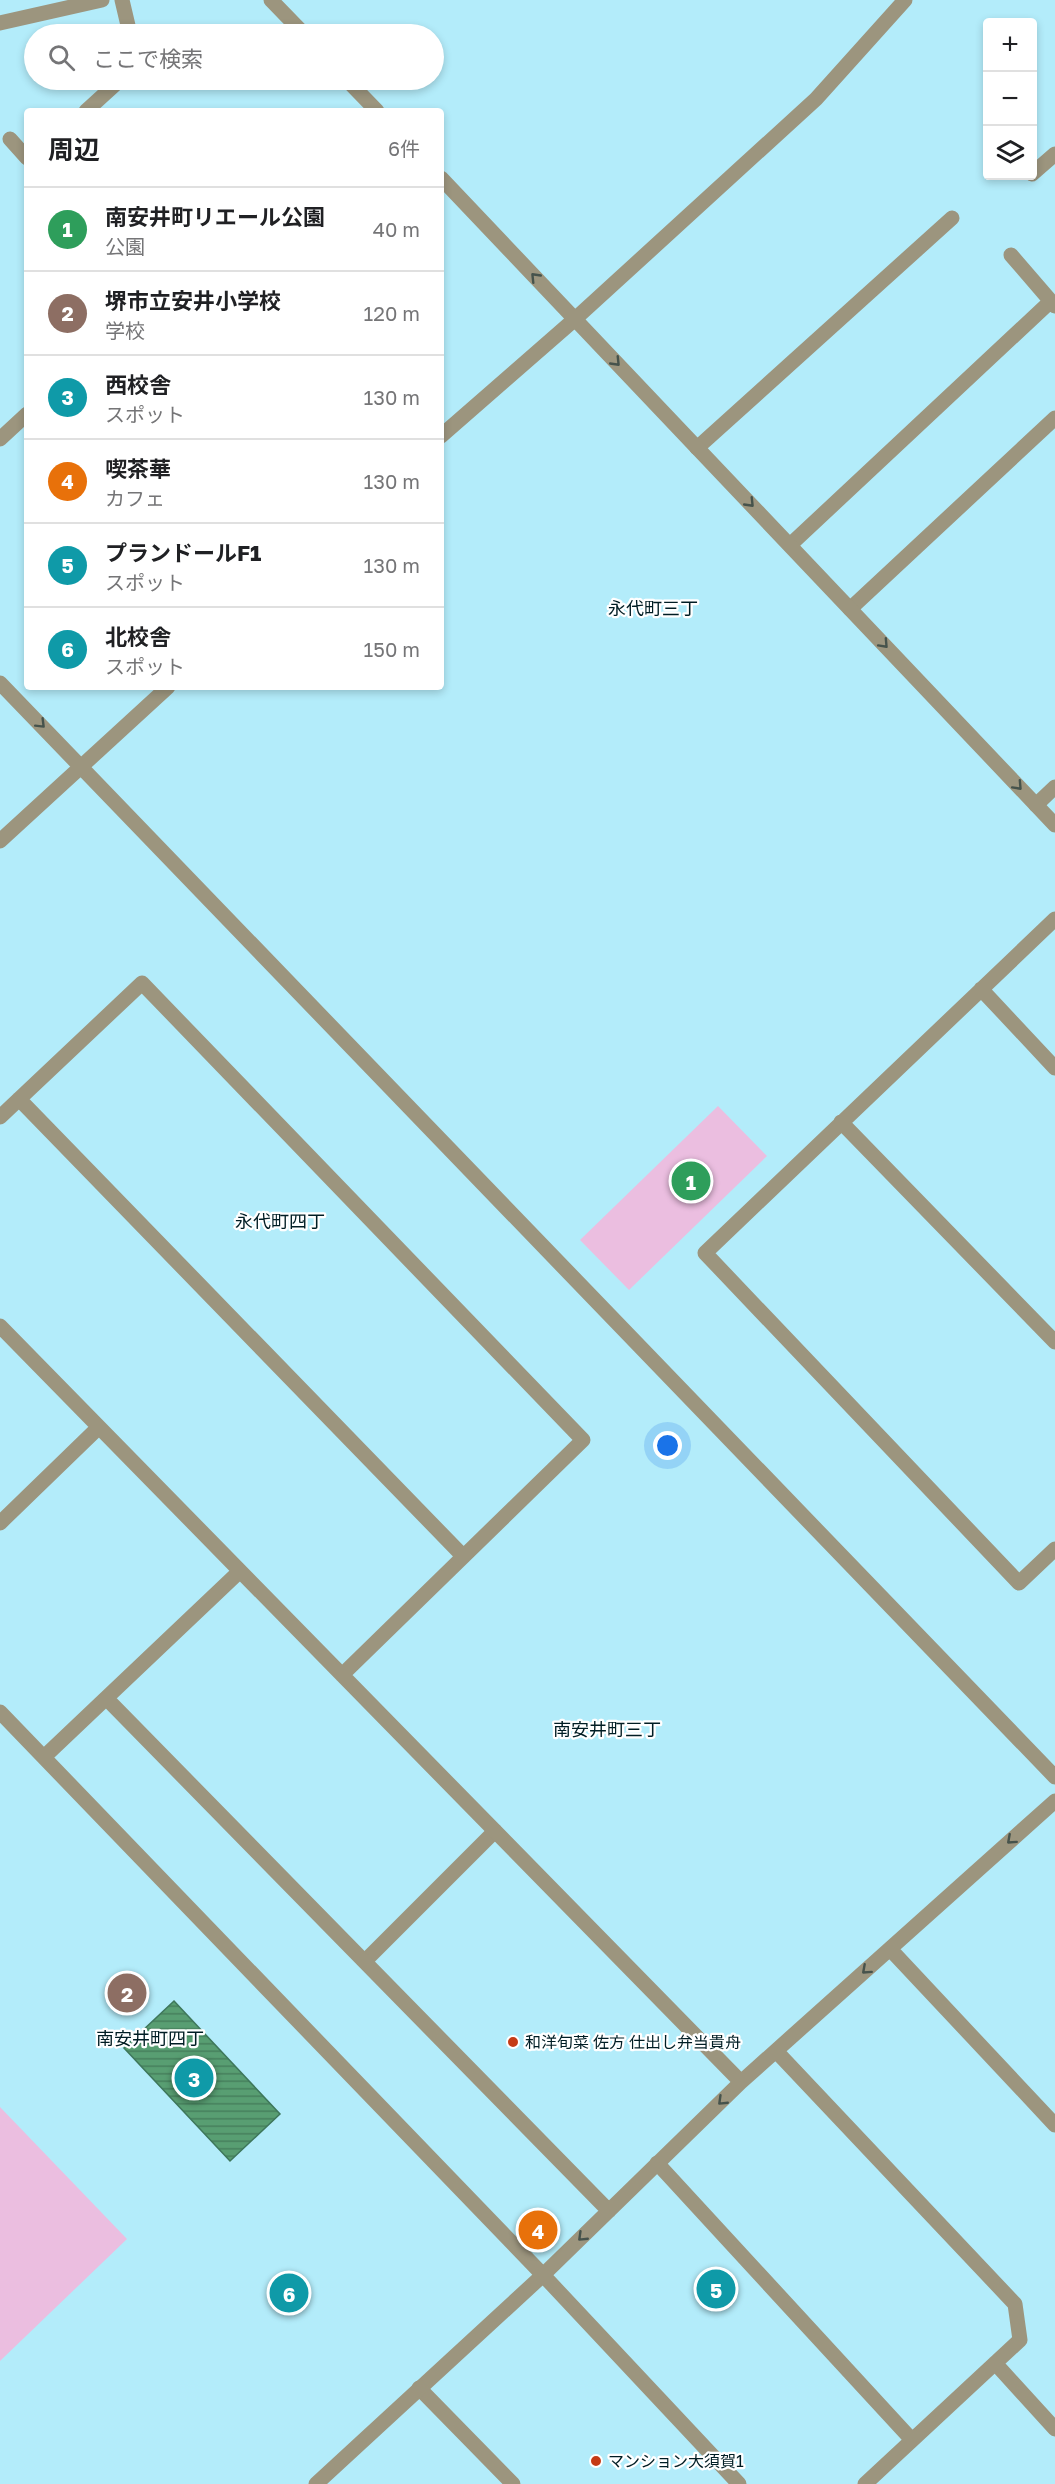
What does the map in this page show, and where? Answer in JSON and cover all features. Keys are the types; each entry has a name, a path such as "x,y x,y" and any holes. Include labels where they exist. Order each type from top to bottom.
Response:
{"street":[{"path":"0,23 102,0"},
{"path":"122,0 128,24"},
{"path":"271,0 294,24"},
{"path":"444,433 575,319 816,99 905,0"},
{"path":"89,108 109,90"},
{"path":"357,90 374,108"},
{"path":"9,139 24,155"},
{"path":"1037,170 1055,154"},
{"path":"444,181 1055,825"},
{"path":"697,448 952,218"},
{"path":"790,545 1053,304 1011,255"},
{"path":"0,439 24,417"},
{"path":"850,609 1055,418"},
{"path":"0,683 1055,1777"},
{"path":"0,841 165,690"},
{"path":"1036,805 1055,787"},
{"path":"1055,919 705,1252 1019,1583 1055,1548"},
{"path":"0,1117 142,983 583,1440 342,1674"},
{"path":"981,989 1055,1068"},
{"path":"19,1099 464,1556"},
{"path":"841,1122 1055,1342"},
{"path":"0,1326 741,2082"},
{"path":"0,1523 99,1427"},
{"path":"44,1757 240,1570"},
{"path":"106,1698 609,2211"},
{"path":"0,1712 543,2275 739,2484"},
{"path":"315,2484 543,2275 741,2082 1055,1801"},
{"path":"364,1961 495,1831"},
{"path":"890,1949 1055,2125"},
{"path":"776,2051 1015,2304 1020,2340 865,2484"},
{"path":"657,2163 912,2440"},
{"path":"994,2363 1055,2429"},
{"path":"419,2388 513,2484"}],"shaded area":[{"path":"718,1106 767,1156 629,1290 580,1240"},
{"path":"174,2001 280,2114 230,2161 124,2048"},
{"path":"0,2107 127,2239 0,2361"}],"place":[{"name":"南安井町リエール公園","path":"691,1181"},
{"name":"堺市立安井小学校","path":"127,1993"},
{"name":"和洋旬菜 佐方 仕出し弁当貴舟","path":"513,2042"},
{"name":"西校舎","path":"194,2078"},
{"name":"喫茶華","path":"538,2230"},
{"name":"プランドールF1","path":"716,2289"},
{"name":"北校舎","path":"289,2293"},
{"name":"マンション大須賀1","path":"596,2461"}],"district":[{"name":"永代町三丁","path":"653,609"},
{"name":"永代町四丁","path":"280,1222"},
{"name":"南安井町三丁","path":"607,1730"},
{"name":"南安井町四丁","path":"150,2039"}]}
